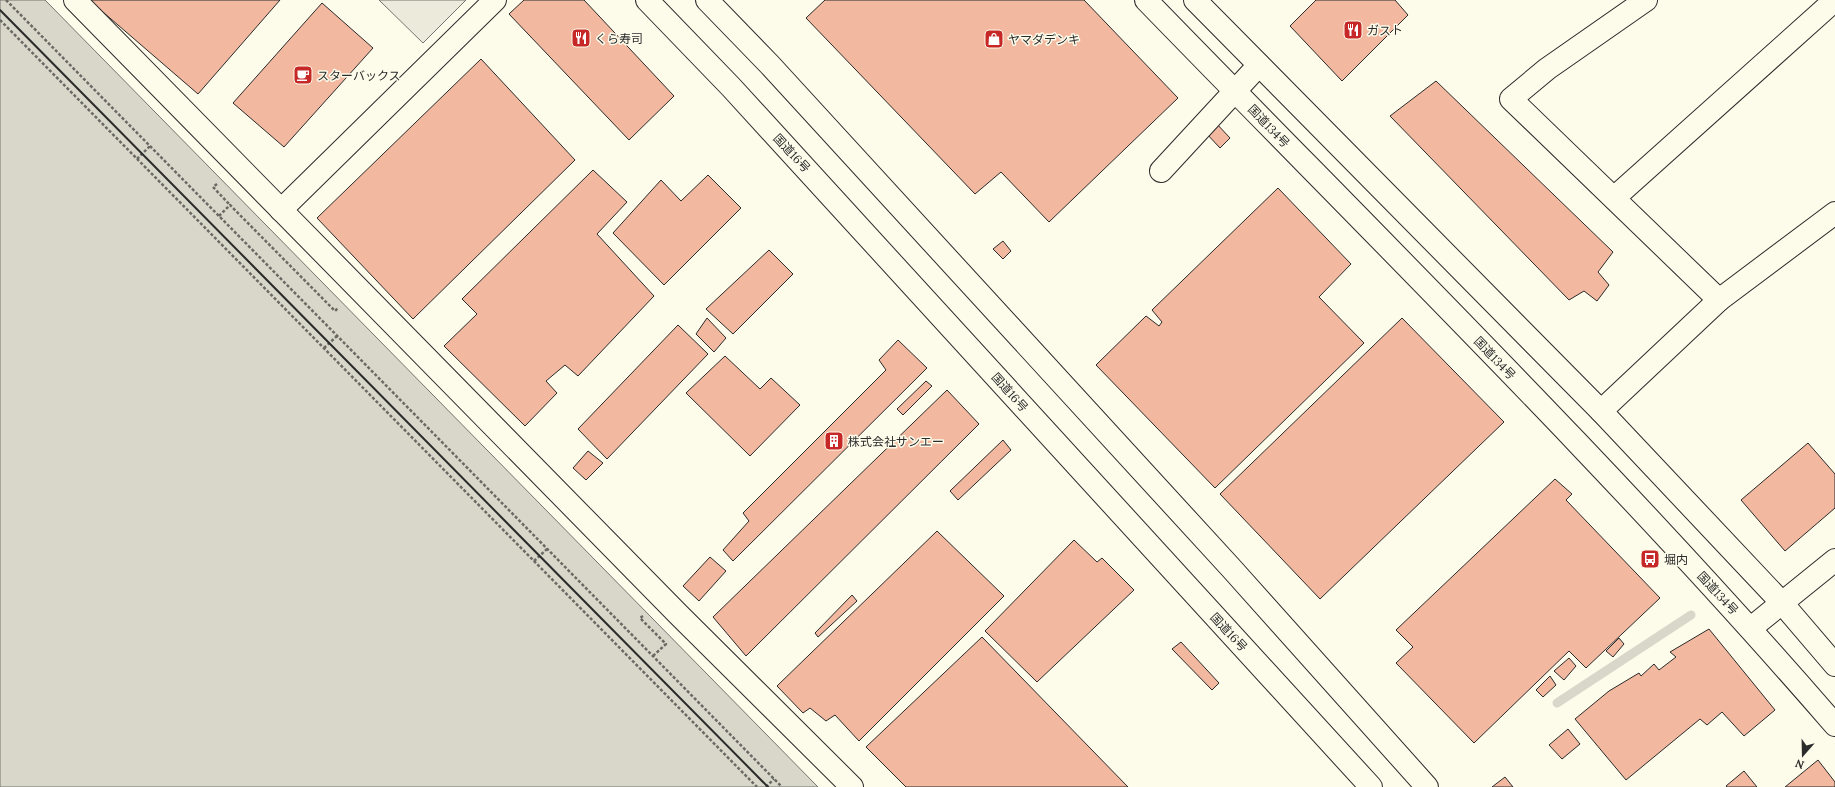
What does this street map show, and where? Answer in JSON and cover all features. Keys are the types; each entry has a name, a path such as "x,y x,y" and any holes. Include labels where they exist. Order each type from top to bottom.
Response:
{"main road":[{"path":"75,0 678,614 852,787"},
{"path":"281,210 495,0"},
{"name":"国道16号","path":"647,0 730,87 1371,787"},
{"path":"707,0 770,65 1232,570 1427,787"},
{"name":"国道134号","path":"1146,0 1554,419 1751,628 1835,725"},
{"path":"1195,0 1601,411 1782,603 1835,665"},
{"path":"1646,0 1547,69 1511,99 1719,300"},
{"path":"1614,198 1835,0"},
{"path":"1161,171 1259,65"},
{"path":"1601,411 1719,300 1835,213"},
{"path":"1751,628 1835,560"}],"path":[{"path":"6,0 782,787"},
{"path":"0,20 756,787"},
{"path":"137,159 150,146"},
{"path":"213,187 335,310 341,306"},
{"path":"219,216 230,205"},
{"path":"324,348 337,336"},
{"path":"534,561 547,549"},
{"path":"640,618 666,644 653,656"},
{"path":"766,787 774,779"}],"shaded area":[{"path":"0,0 45,0 818,787 0,787"},
{"path":"379,0 466,0 423,43"}],"building":[{"path":"89,0 280,0 198,94"},
{"path":"524,0 584,0 674,96 629,140 509,14"},
{"path":"825,0 1084,0 1178,98 1049,222 1001,172 975,194 806,18"},
{"path":"1316,0 1395,0 1408,15 1342,81 1290,26"},
{"name":"スターバックス","path":"322,3 373,48 284,147 233,103"},
{"path":"481,59 575,160 413,319 317,218"},
{"path":"1436,81 1613,252 1598,272 1609,285 1597,301 1584,291 1569,300 1390,116"},
{"path":"1215,122 1230,138 1220,148 1205,132"},
{"path":"593,170 627,202 597,234 654,296 578,376 565,365 546,381 557,393 525,426 444,346 477,314 462,299"},
{"path":"708,175 741,208 664,285 613,233 661,180 681,201"},
{"path":"1278,188 1351,264 1319,297 1364,343 1215,488 1096,365 1146,316 1159,326 1162,322 1152,310"},
{"path":"1003,241 1011,251 1003,259 993,249"},
{"path":"769,250 793,274 733,334 706,309"},
{"path":"707,318 726,338 714,352 696,334"},
{"path":"1402,318 1504,422 1320,599 1220,494"},
{"path":"678,325 708,354 607,459 578,429"},
{"name":"株式会社サンエー","path":"898,340 927,368 733,561 723,550 749,521 743,513 886,370 879,360"},
{"path":"725,356 760,389 771,378 800,405 750,456 686,393"},
{"path":"926,381 932,386 903,415 897,409"},
{"path":"947,390 979,424 746,656 713,617"},
{"path":"1003,440 1011,450 958,500 950,491"},
{"path":"1808,443 1835,474 1835,508 1785,551 1741,500"},
{"path":"588,451 603,463 586,480 573,468"},
{"path":"1555,479 1572,494 1566,500 1660,598 1586,668 1569,651 1474,743 1396,663 1413,647 1396,630"},
{"path":"937,531 1004,596 859,741 835,715 826,721 810,708 803,713 777,686"},
{"path":"1074,540 1097,562 1102,558 1134,590 1037,682 985,631"},
{"path":"710,557 726,571 699,601 683,586"},
{"path":"852,595 857,601 818,637 815,633"},
{"path":"1709,629 1775,710 1744,736 1722,712 1707,725 1700,719 1626,780 1575,719 1609,691 1639,673 1641,676 1654,664 1659,670 1676,657 1670,652"},
{"path":"982,637 1128,787 906,787 866,747"},
{"path":"1619,638 1624,644 1613,657 1606,651"},
{"path":"1181,642 1219,683 1212,690 1172,649"},
{"path":"1569,658 1576,666 1564,680 1554,671"},
{"path":"1550,676 1556,685 1543,697 1536,690"},
{"path":"1568,729 1580,744 1562,759 1549,745"},
{"path":"1818,760 1835,782 1835,787 1785,787"},
{"path":"1744,771 1757,787 1726,786"},
{"path":"1505,777 1513,787 1492,787"}],"waterway":[{"path":"1557,703 1691,615"}],"wall":[{"path":"0,10 768,787"}],"place":[{"name":"ガスト","path":"1353,30"},
{"name":"くら寿司","path":"581,38"},
{"name":"ヤマダデンキ","path":"994,39"},
{"name":"スターバックス","path":"303,75"},
{"name":"株式会社サンエー","path":"834,441"},
{"name":"堀内","path":"1650,559"}]}
